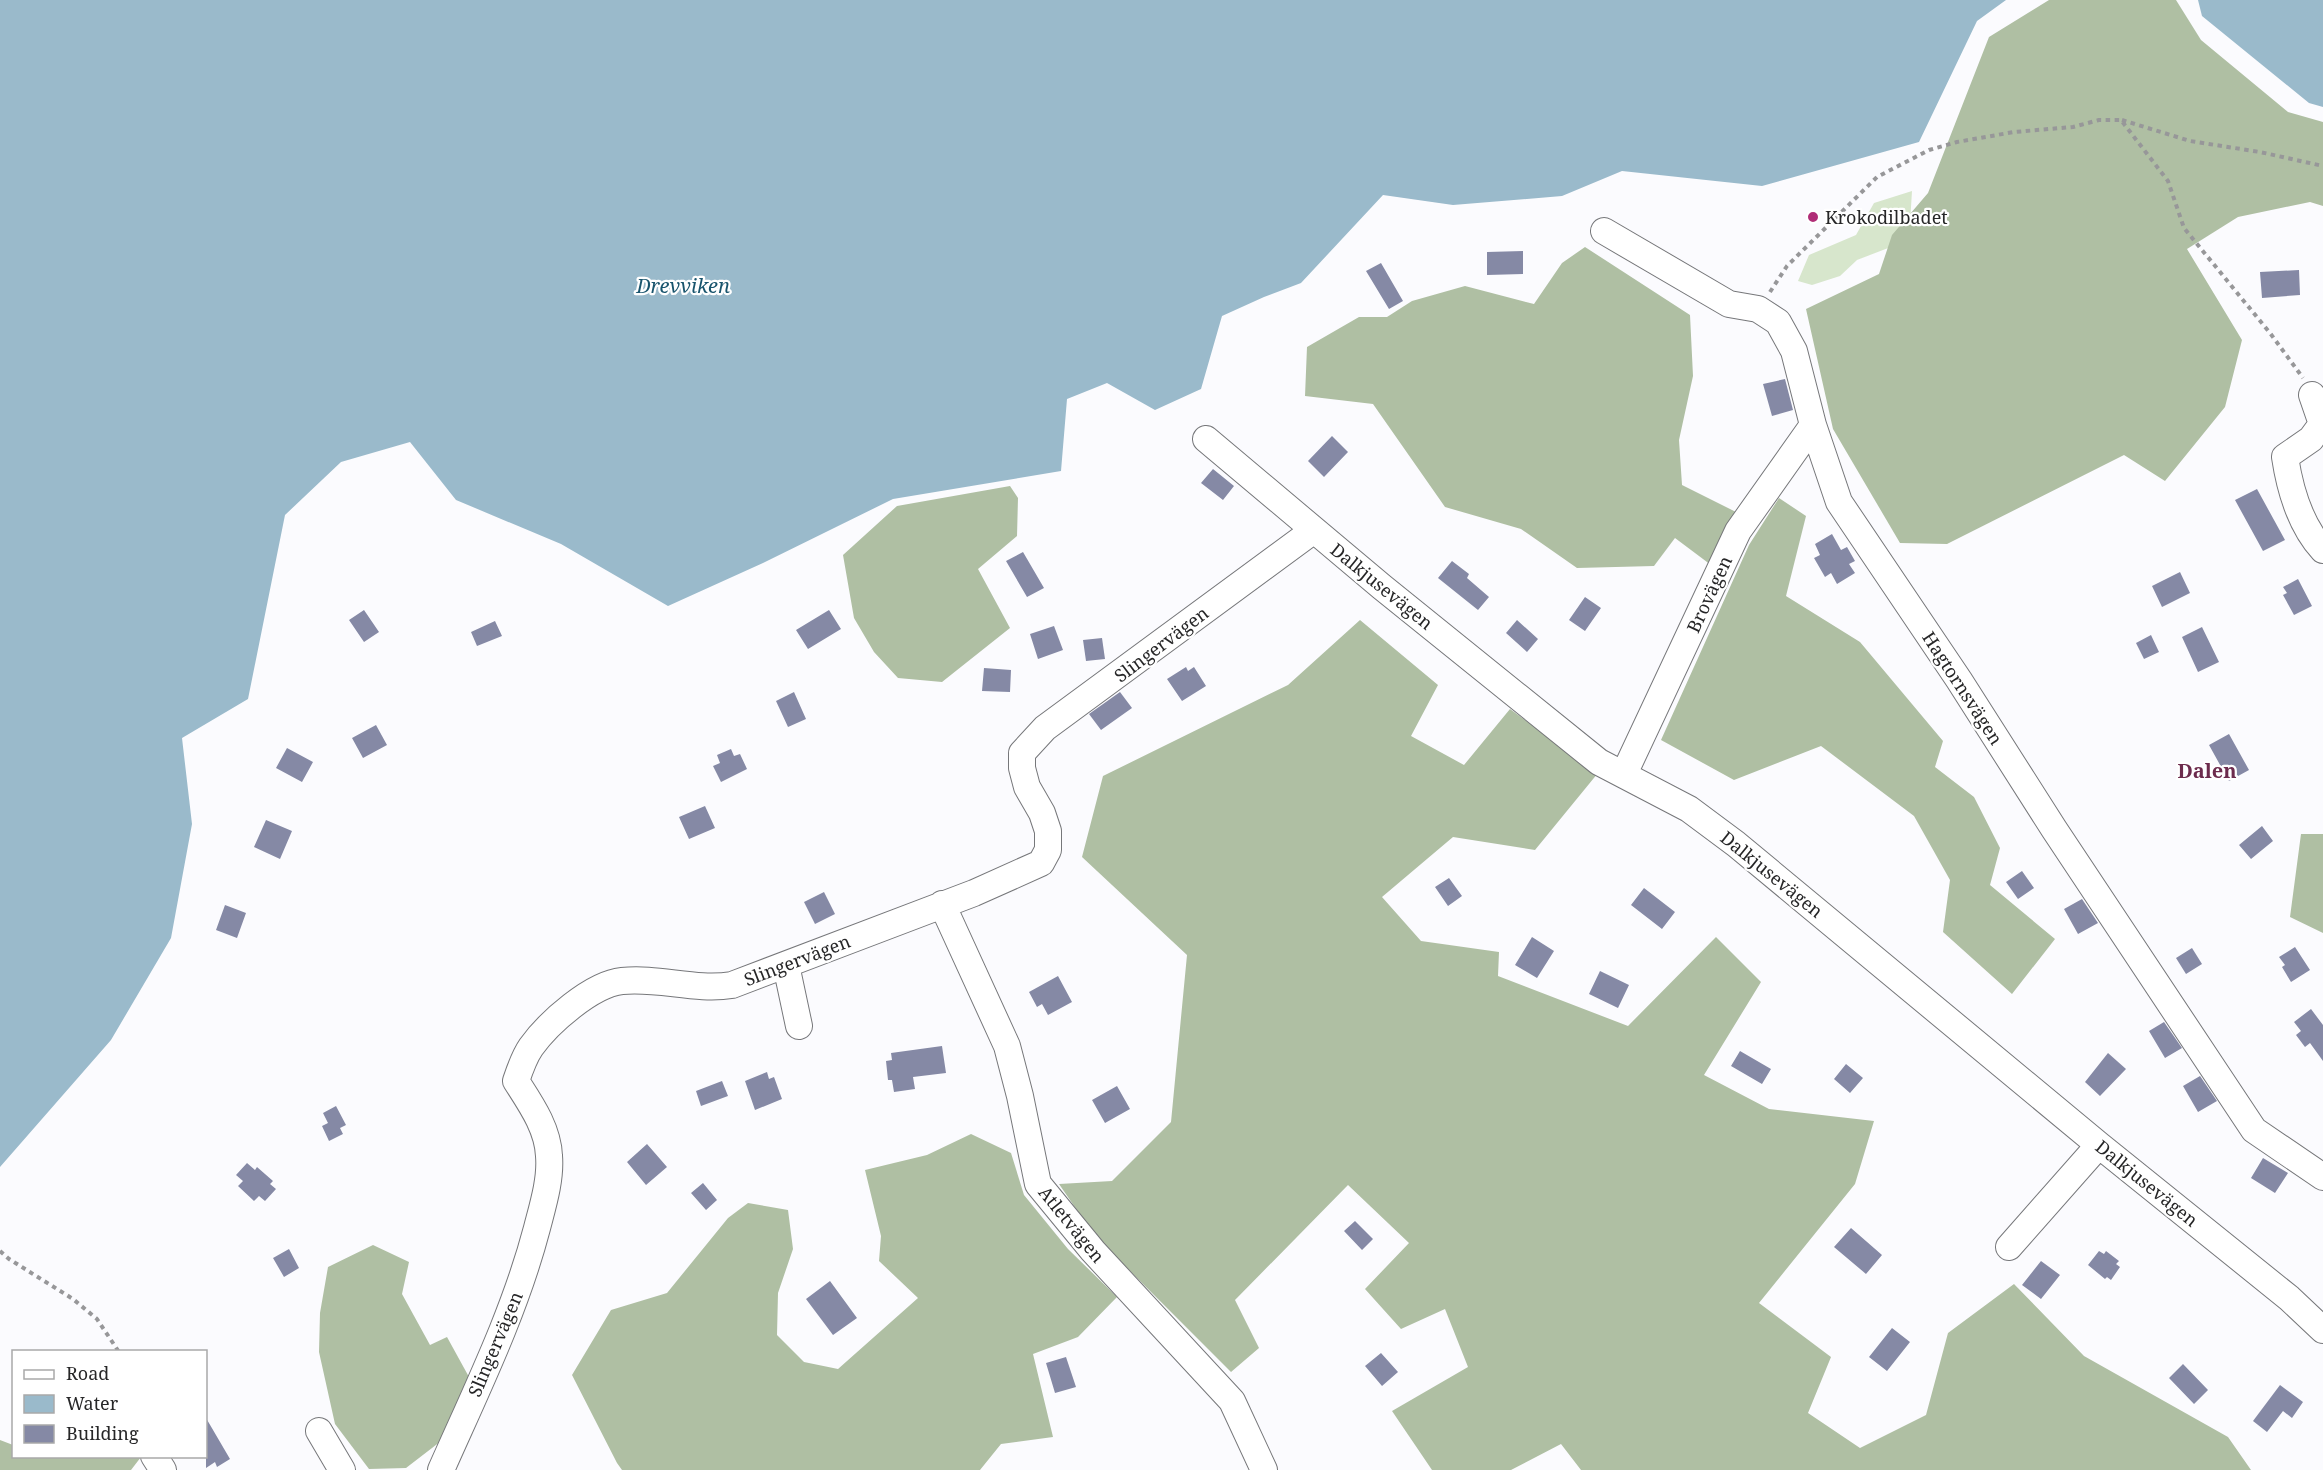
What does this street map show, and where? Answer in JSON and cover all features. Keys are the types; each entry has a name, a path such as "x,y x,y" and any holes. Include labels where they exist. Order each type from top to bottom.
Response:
{"street":[{"name":"Hagtornsvägen","path":"1604,231 1730,304 1758,309 1778,322 1794,351 1813,425 1839,502 1959,680 2054,829 2254,1130 2323,1177"},
{"path":"2312,395 2322,424 2317,433 2285,457 2290,489 2299,510 2323,550"},
{"name":"Brovägen","path":"1624,774 1738,531 1813,425"},
{"name":"Dalkjusevägen","path":"1206,439 1599,762 1689,809 1736,844 2289,1298 2323,1330"},
{"name":"Slingervägen","path":"441,1470 487,1366 525,1271 543,1202 549,1153 540,1120 516,1081 520,1066 531,1047 574,1005 594,991 620,981 649,980 711,988 732,985 1041,863 1048,850 1048,831 1042,813 1028,787 1022,768 1022,753 1045,728 1314,530"},
{"name":"Atletvägen","path":"942,904 1007,1046 1038,1184 1093,1251 1232,1401 1264,1470"},
{"path":"786,965 799,1026"},
{"path":"2009,1247 2100,1145"},
{"path":"319,1431 342,1470"}],"path":[{"path":"1758,309 1787,266 1877,177 1929,150 1957,142 2014,132 2073,127 2099,120 2121,120 2190,141 2260,152 2323,166"},
{"path":"2121,120 2168,181 2184,228 2277,342 2297,369 2312,395"},
{"path":"0,1251 17,1265 73,1299 97,1319 118,1350"}],"green space":[{"path":"2049,0 2176,0 2201,40 2288,112 2323,122 2323,206 2310,202 2238,217 2187,249 2242,340 2225,407 2165,481 2124,455 1947,544 1900,543 1833,429 1806,309 1879,274 1892,235 1928,193 1989,37"},
{"path":"1912,191 1909,240 1857,260 1840,276 1812,285 1798,281 1809,255 1856,235 1874,203"},
{"path":"1585,247 1690,315 1693,376 1679,440 1682,485 1738,513 1711,565 1675,538 1654,566 1577,568 1521,529 1445,507 1373,404 1305,396 1307,347 1359,317 1387,317 1412,301 1465,286 1534,304 1562,263"},
{"path":"1010,486 1018,498 1017,536 978,569 1010,628 942,682 898,678 874,652 854,618 843,555 897,506"},
{"path":"1779,498 1806,516 1786,596 1860,642 1943,741 1935,767 1974,797 2000,848 1990,885 2055,939 2012,994 1943,932 1950,880 1914,816 1821,746 1734,780 1661,740 1749,545"},
{"path":"1360,620 1438,685 1411,736 1464,765 1510,709 1598,773 1535,850 1453,837 1382,897 1421,941 1499,952 1498,976 1628,1026 1716,937 1761,982 1704,1075 1769,1109 1874,1121 1855,1184 1759,1303 1831,1357 1808,1413 1860,1448 1926,1415 1948,1333 2014,1284 2084,1356 2228,1437 2251,1470 1581,1470 1561,1444 1511,1470 1432,1470 1392,1411 1468,1367 1445,1309 1401,1329 1365,1289 1409,1243 1348,1185 1235,1300 1259,1348 1231,1372 1094,1235 1059,1184 1112,1181 1171,1122 1187,955 1082,857 1103,776 1288,685"},
{"path":"2301,834 2323,834 2323,933 2290,917"},
{"path":"971,1134 1011,1153 1024,1195 1068,1249 1117,1297 1078,1337 1033,1354 1053,1437 1001,1444 980,1470 622,1470 572,1375 611,1310 667,1293 728,1218 748,1203 788,1210 793,1249 778,1293 777,1335 804,1362 838,1369 918,1298 879,1261 881,1236 865,1170 927,1155"},
{"path":"373,1245 409,1262 402,1294 430,1345 447,1337 469,1377 445,1438 406,1468 369,1469 335,1424 319,1352 320,1313 328,1267"},
{"path":"0,1440 12,1445 12,1458 140,1458 131,1470 0,1470"}],"water":[{"name":"Drevviken","path":"0,0 2006,0 1977,21 1919,142 1762,186 1622,171 1562,196 1453,205 1383,195 1301,283 1222,316 1201,389 1155,410 1107,383 1067,399 1061,471 893,499 763,563 668,606 561,544 456,500 410,442 341,462 285,515 248,699 182,738 192,824 171,938 111,1040 0,1167"},
{"path":"2198,0 2323,0 2323,107 2309,103 2202,16"}],"building":[{"path":"1523,251 1523,274 1487,275 1487,252"},
{"path":"1381,263 1403,301 1389,309 1366,271"},
{"path":"2299,270 2300,295 2262,298 2260,272"},
{"path":"1785,379 1793,410 1772,416 1763,384"},
{"path":"1332,436 1348,452 1324,477 1308,461"},
{"path":"1213,469 1234,486 1223,500 1201,483"},
{"path":"2257,489 2285,540 2263,551 2235,500"},
{"path":"1832,534 1841,550 1847,547 1855,561 1849,564 1855,573 1837,584 1831,573 1825,577 1814,558 1820,555 1815,544"},
{"path":"1023,552 1044,588 1027,597 1006,561"},
{"path":"1452,561 1469,574 1467,578 1489,597 1478,610 1438,578"},
{"path":"2180,572 2190,593 2162,607 2152,586"},
{"path":"2298,579 2312,606 2294,615 2283,595 2287,593 2283,587"},
{"path":"1585,597 1601,608 1585,631 1569,620"},
{"path":"364,610 379,632 364,642 349,620"},
{"path":"829,610 841,629 808,649 796,630"},
{"path":"1517,620 1538,639 1527,652 1506,633"},
{"path":"495,621 502,636 477,646 471,632"},
{"path":"1054,626 1063,650 1038,659 1030,634"},
{"path":"2202,627 2219,662 2198,672 2182,637"},
{"path":"2151,635 2159,652 2144,659 2136,643"},
{"path":"1102,638 1105,659 1086,661 1083,640"},
{"path":"1186,667 1188,671 1194,667 1206,686 1182,701 1167,679"},
{"path":"984,668 1011,670 1010,692 982,691"},
{"path":"794,692 806,719 788,727 776,701"},
{"path":"1120,692 1132,708 1101,730 1089,714"},
{"path":"376,725 387,745 363,758 352,738"},
{"path":"2229,734 2249,770 2229,781 2209,745"},
{"path":"287,748 313,762 302,782 276,768"},
{"path":"731,749 734,756 740,754 747,769 721,782 713,766 720,763 717,755"},
{"path":"705,806 715,828 689,839 679,817"},
{"path":"266,820 292,831 280,859 254,847"},
{"path":"2262,826 2273,841 2251,859 2239,845"},
{"path":"2022,871 2034,888 2018,899 2006,882"},
{"path":"1449,878 1462,896 1448,906 1435,887"},
{"path":"1644,888 1675,912 1662,929 1631,905"},
{"path":"824,892 835,914 815,924 804,902"},
{"path":"2082,899 2098,923 2078,934 2064,909"},
{"path":"225,905 246,913 237,938 216,930"},
{"path":"1532,937 1554,951 1537,978 1515,965"},
{"path":"2295,947 2310,970 2291,982 2282,967 2285,965 2279,957"},
{"path":"2192,948 2202,964 2186,974 2176,958"},
{"path":"1600,971 1629,985 1618,1008 1589,994"},
{"path":"1058,976 1072,1002 1048,1015 1042,1004 1037,1007 1029,992"},
{"path":"2311,1009 2323,1025 2323,1061 2310,1043 2305,1047 2296,1035 2301,1031 2294,1022"},
{"path":"2164,1022 2182,1048 2165,1058 2149,1031"},
{"path":"942,1046 946,1073 913,1077 915,1089 894,1092 892,1080 888,1080 886,1061 892,1060 891,1053"},
{"path":"1740,1051 1771,1069 1762,1084 1731,1066"},
{"path":"2108,1053 2126,1069 2100,1096 2085,1082"},
{"path":"1846,1064 1863,1078 1850,1093 1834,1079"},
{"path":"767,1072 769,1079 774,1077 782,1099 755,1110 745,1081"},
{"path":"2200,1076 2217,1101 2198,1112 2183,1086"},
{"path":"722,1081 728,1096 701,1106 696,1091"},
{"path":"1117,1086 1130,1109 1105,1123 1092,1100"},
{"path":"336,1106 346,1125 340,1128 343,1134 329,1141 322,1126 328,1123 323,1113"},
{"path":"647,1144 667,1167 646,1185 627,1162"},
{"path":"2263,1158 2288,1173 2275,1193 2251,1178"},
{"path":"247,1163 255,1170 257,1167 273,1181 270,1184 276,1189 265,1201 259,1196 254,1201 238,1186 243,1181 236,1175"},
{"path":"703,1183 717,1200 706,1210 691,1193"},
{"path":"1355,1221 1373,1239 1362,1250 1344,1231"},
{"path":"1851,1228 1882,1255 1866,1274 1834,1247"},
{"path":"289,1249 299,1268 284,1277 273,1258"},
{"path":"2099,1251 2104,1254 2106,1251 2119,1261 2116,1264 2120,1267 2111,1280 2107,1277 2105,1279 2088,1265"},
{"path":"2041,1261 2060,1275 2041,1299 2022,1285"},
{"path":"830,1281 857,1318 833,1335 806,1299"},
{"path":"1892,1328 1910,1342 1887,1371 1869,1357"},
{"path":"1381,1353 1398,1372 1382,1386 1365,1366"},
{"path":"1066,1357 1076,1387 1055,1393 1046,1363"},
{"path":"2183,1364 2208,1390 2194,1404 2169,1378"},
{"path":"2280,1385 2303,1402 2292,1418 2283,1411 2267,1432 2253,1421"},
{"path":"207,1420 230,1459 217,1467 215,1462 206,1468"}],"place":[{"name":"Krokodilbadet","path":"1813,217"}],"district":[{"name":"Dalen","path":"2207,770"}]}
